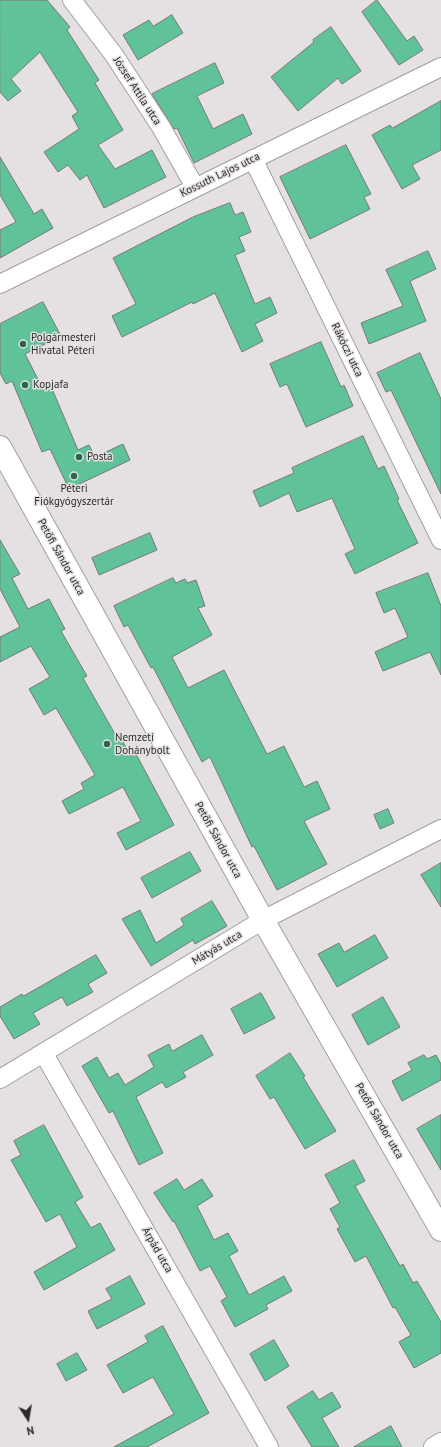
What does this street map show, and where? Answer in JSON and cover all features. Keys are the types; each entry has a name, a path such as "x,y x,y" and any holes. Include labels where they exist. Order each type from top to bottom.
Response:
{"main road":[{"name":"Petőfi Sándor utca","path":"0,447 263,920 441,1230"}],"street":[{"name":"József Attila utca","path":"72,0 114,55 161,127 195,187"},
{"name":"Kossuth Lajos utca","path":"0,284 441,67"},
{"name":"Rákóczi utca","path":"253,159 441,540"},
{"name":"Mátyás utca","path":"0,1079 44,1054 263,920 441,829"},
{"name":"Árpád utca","path":"44,1054 269,1447"},
{"path":"433,1447 441,1442"}],"building":[{"path":"0,0 47,0 70,27 67,30 99,80 95,83 123,130 98,145 115,169 152,150 166,177 104,208 87,175 80,180 68,165 58,172 44,152 79,129 72,116 78,112 40,52 11,79 21,91 8,101 0,92"},
{"path":"377,0 407,41 414,36 423,50 399,65 362,12"},
{"path":"172,15 183,33 138,60 123,35 149,20 153,26"},
{"path":"331,27 361,71 342,84 338,78 298,111 271,77 314,42 313,40"},
{"path":"215,63 224,83 197,96 213,129 243,114 252,134 194,163 177,128 174,129 152,94"},
{"path":"441,101 441,150 412,165 420,179 402,189 372,135 390,125 392,128"},
{"path":"346,145 371,194 364,197 370,209 310,239 280,177"},
{"path":"0,157 34,214 42,209 53,228 0,258 0,230 16,222 0,195"},
{"path":"230,203 235,215 243,212 251,232 239,237 245,251 235,255 255,304 270,297 277,313 255,324 263,341 242,352 215,293 193,304 192,302 122,337 112,316 136,304 113,258 193,217"},
{"path":"428,251 436,269 410,281 426,321 369,344 361,323 403,306 386,270"},
{"path":"43,302 61,336 25,354 42,387 50,384 78,450 89,445 95,457 123,444 130,460 69,489 50,449 42,452 12,381 6,384 0,373 0,324"},
{"path":"321,342 341,387 344,385 353,406 306,427 287,384 280,387 270,364"},
{"path":"420,353 441,399 441,494 391,390 386,392 377,373"},
{"path":"363,436 378,469 384,466 399,499 397,500 418,543 355,574 345,554 355,549 332,498 297,512 289,493 260,507 253,491 294,473 292,468"},
{"path":"150,533 157,550 99,575 92,558"},
{"path":"0,540 20,574 12,578 28,609 49,599 65,629 61,631 87,676 83,678 115,734 118,733 131,756 136,754 174,825 126,850 117,833 141,821 123,787 69,814 62,801 84,789 81,783 95,775 56,708 44,715 29,689 50,677 31,646 0,662 0,637 20,627 0,589"},
{"path":"428,573 441,606 441,675 430,652 383,671 375,652 408,637 395,608 384,613 376,593"},
{"path":"173,578 176,583 185,579 187,583 196,580 205,606 198,608 212,635 172,657 188,688 224,670 267,754 284,746 304,787 317,781 330,809 304,821 327,864 277,890 254,846 252,847 210,757 202,762 153,667 151,668 128,625 124,627 114,606"},
{"path":"388,809 394,823 380,829 374,815"},
{"path":"190,852 201,871 152,898 141,878"},
{"path":"441,863 441,907 421,875"},
{"path":"212,901 227,926 195,944 193,940 151,966 122,919 140,910 156,943 184,925 181,919"},
{"path":"375,935 388,958 337,987 318,954 339,943 344,952"},
{"path":"96,955 107,973 88,984 93,992 67,1006 62,997 33,1013 40,1024 14,1039 0,1016 0,1007 22,994 23,996"},
{"path":"261,993 275,1018 244,1034 231,1009"},
{"path":"383,997 400,1027 368,1045 352,1015"},
{"path":"202,1035 213,1055 183,1072 186,1077 166,1088 162,1082 136,1097 163,1153 139,1165 113,1111 109,1113 82,1066 97,1057 109,1078 118,1073 125,1085 154,1067 148,1055 169,1044 172,1051"},
{"path":"290,1053 305,1076 303,1077 336,1131 305,1149 274,1097 270,1099 256,1076"},
{"path":"424,1055 427,1059 436,1055 441,1064 441,1080 402,1101 392,1081 412,1070 408,1063"},
{"path":"441,1115 441,1170 417,1129"},
{"path":"44,1125 83,1197 75,1202 91,1228 100,1223 115,1250 44,1290 34,1272 77,1247 60,1214 46,1222 11,1160 21,1155 14,1141"},
{"path":"354,1160 365,1181 355,1186 400,1266 403,1264 413,1283 417,1281 441,1322 441,1353 414,1368 399,1342 411,1335 395,1307 393,1308 366,1256 355,1262 337,1229 340,1227 330,1209 340,1203 325,1175"},
{"path":"177,1179 184,1190 202,1179 213,1196 197,1206 214,1240 228,1233 238,1251 229,1256 249,1295 284,1276 292,1291 266,1305 268,1309 235,1327 221,1301 227,1297 210,1266 200,1271 174,1221 173,1222 154,1193"},
{"path":"130,1276 145,1304 97,1329 88,1311 112,1299 106,1289"},
{"path":"163,1326 209,1413 147,1447 114,1447 174,1414 153,1377 123,1393 107,1365 148,1342 145,1336"},
{"path":"274,1340 289,1366 265,1381 250,1354"},
{"path":"77,1353 87,1370 66,1381 57,1364"},
{"path":"313,1391 319,1400 332,1392 341,1407 322,1418 339,1447 312,1447 287,1407"},
{"path":"391,1426 402,1447 354,1447"}],"place":[{"name":"Polgármesteri Hivatal Péteri","path":"23,344"},
{"name":"Kopjafa","path":"25,385"},
{"name":"Posta","path":"79,457"},
{"name":"Péteri Fiókgyógyszertár","path":"74,476"},
{"name":"Nemzeti Dohánybolt","path":"107,744"}]}
